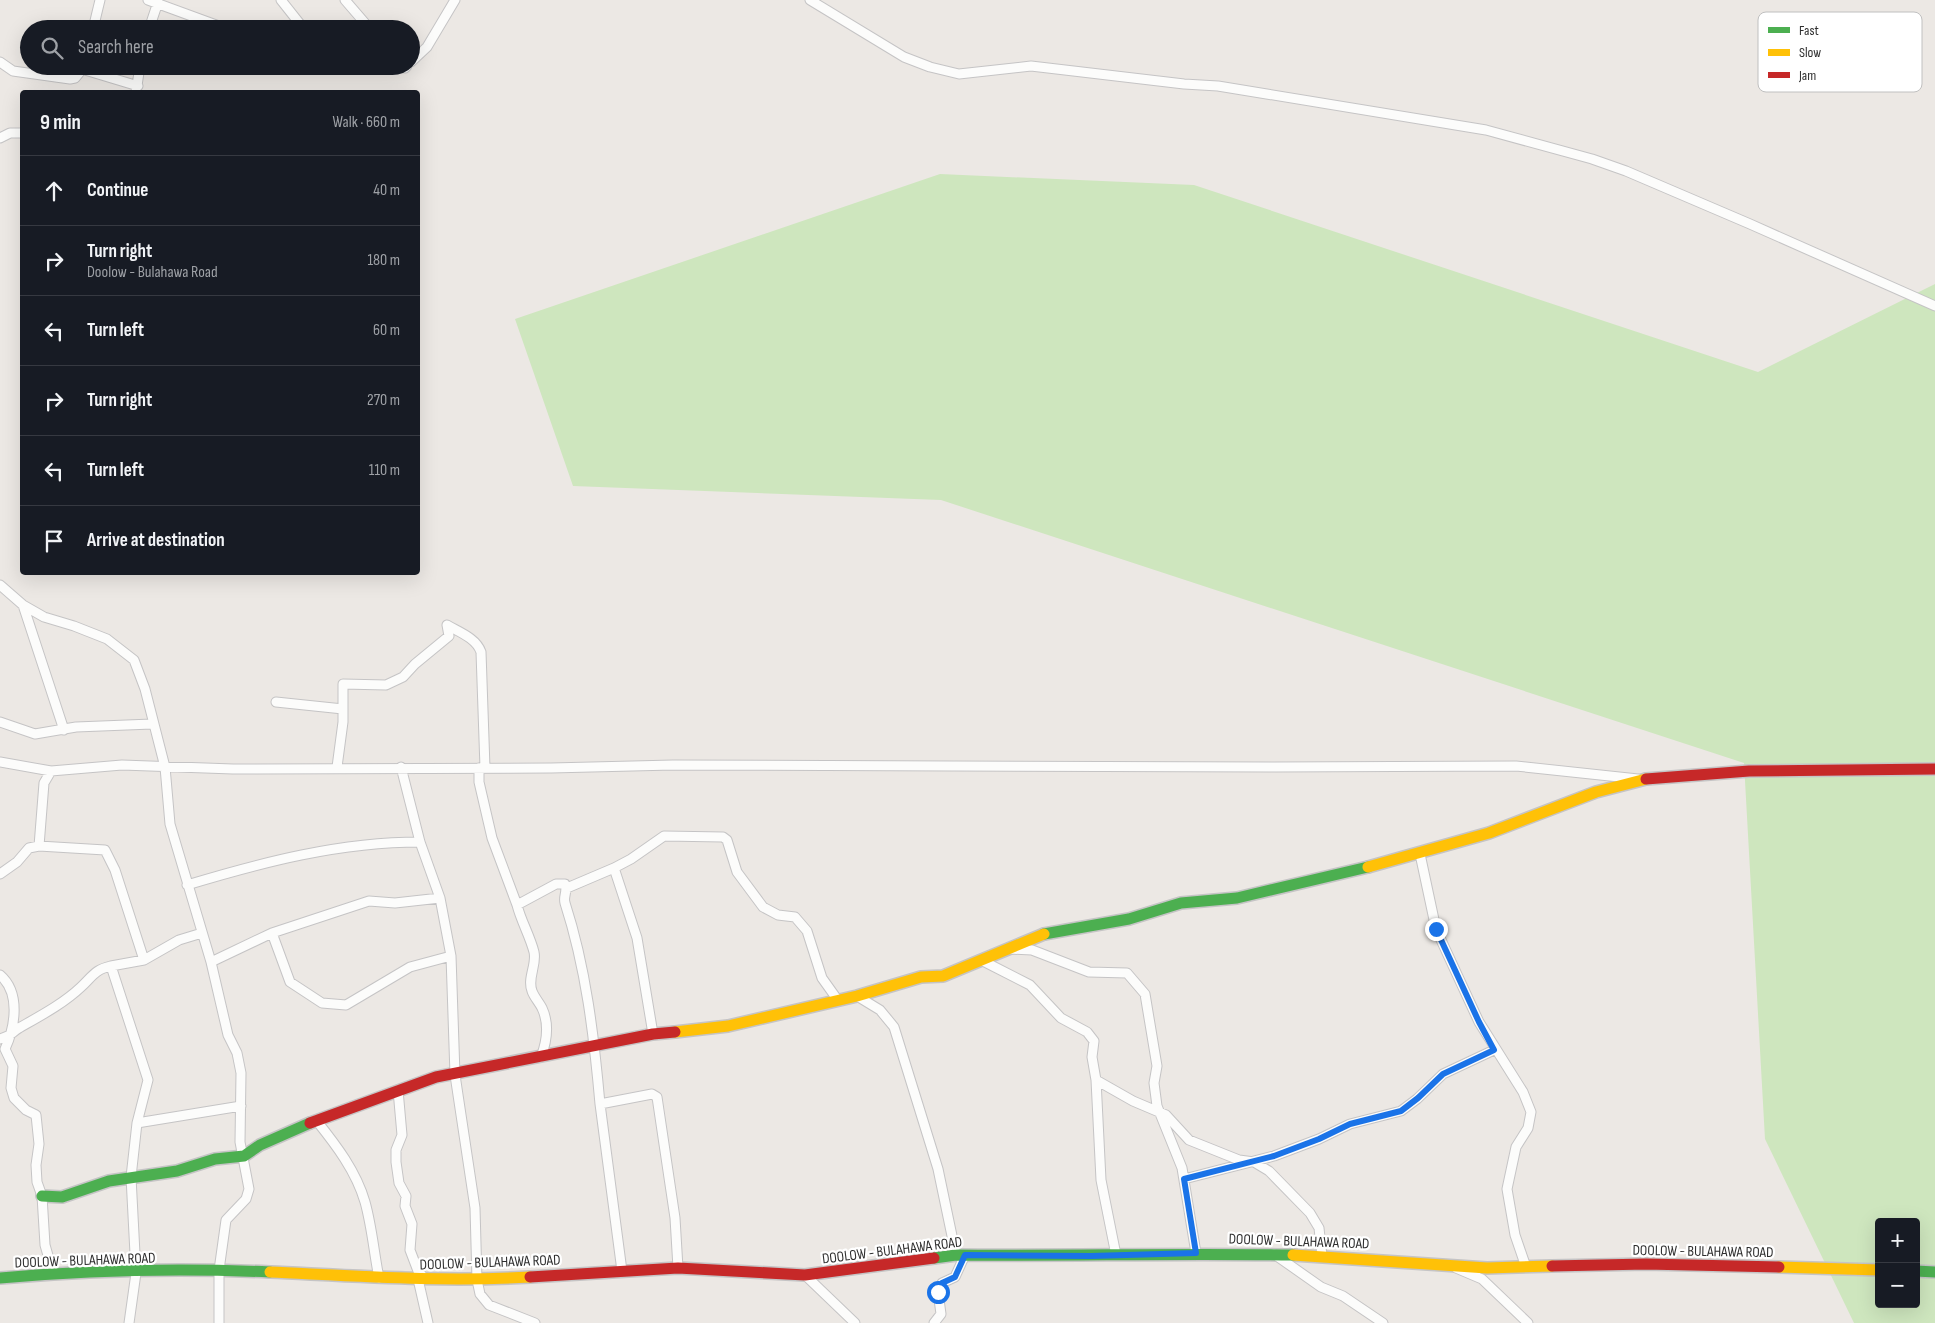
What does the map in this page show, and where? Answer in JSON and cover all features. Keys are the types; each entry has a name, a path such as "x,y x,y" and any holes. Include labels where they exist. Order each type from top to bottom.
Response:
{"street":[{"path":"95,20 100,0"},
{"path":"148,0 204,20"},
{"path":"281,0 297,20"},
{"path":"345,0 362,20"},
{"path":"420,54 427,47 455,0"},
{"path":"810,0 904,57 930,67 959,74 1031,66 1184,84 1218,86 1455,124 1516,138 1626,172 1878,279 1935,306"},
{"path":"153,20 158,2"},
{"path":"0,62 14,71 20,72"},
{"path":"42,75 70,79 78,75"},
{"path":"102,75 137,89 139,75"},
{"path":"0,138 10,133 20,133"},
{"path":"0,585 23,605 44,617 107,638 134,660 145,688 152,724 165,768 170,824 210,962 228,1035 237,1053 241,1073 240,1142 249,1190 246,1199 226,1220 219,1270 219,1323"},
{"path":"23,605 64,730"},
{"path":"337,768 343,709 343,684 386,685 403,677 415,664 450,636 447,626 478,645 481,652 482,768 479,782 492,838 534,952 532,992 543,1010 546,1020 546,1042 541,1057"},
{"path":"276,702 343,709"},
{"path":"0,722 35,734 107,724 152,724"},
{"path":"0,762 51,771 122,765 165,768 482,768 673,765 846,767 1516,766 1640,780"},
{"path":"401,767 420,842 440,898 451,956 455,1075 475,1208 477,1280 480,1294 489,1305 535,1323"},
{"path":"42,1196 62,1197 76,1194 109,1181 177,1171 215,1159 244,1156 260,1145 316,1120 436,1076 455,1075 653,1034 728,1026 837,999 857,996 920,977 943,976 1044,934 1129,919 1181,903 1237,898 1420,854 1489,833 1596,792 1640,780 1749,771 1935,769"},
{"path":"39,846 44,783 51,771"},
{"path":"567,888 631,860 664,836 723,837 727,840 737,872 763,907 778,915 795,917 807,931 822,978 837,999"},
{"path":"187,885 257,864 321,851 398,842 420,842"},
{"path":"0,874 17,862 29,848 39,846 105,850 116,870 144,960"},
{"path":"1420,854 1436,929 1479,1022 1494,1050 1519,1086 1531,1112 1528,1128 1516,1147 1507,1189 1515,1235 1526,1267"},
{"path":"614,868 637,938 653,1034"},
{"path":"517,904 556,884 565,884 567,888"},
{"path":"567,888 564,899 582,964 595,1046 600,1104 622,1271"},
{"path":"210,962 272,933 368,901 395,904 440,898"},
{"path":"272,933 290,982 322,1003 346,1005 410,967 451,956"},
{"path":"0,1039 11,1036 20,1028 41,1017 81,987 97,969 144,960 179,940 202,934"},
{"path":"1006,949 1032,950 1089,972 1127,973 1139,984 1146,994 1157,1066 1154,1082 1159,1110 1184,1179 1196,1253"},
{"path":"982,960 1030,985 1061,1018 1087,1032 1094,1041 1092,1057 1096,1080 1101,1180 1116,1255"},
{"path":"111,966 148,1080 137,1123 131,1177 136,1273 130,1323"},
{"path":"0,975 12,994 14,1018 11,1036 5,1049 13,1066 11,1088 14,1098 26,1110 36,1115 39,1144 36,1166 37,1182 42,1196 45,1245 53,1273"},
{"path":"857,996 880,1010 894,1027 938,1169 961,1255 955,1277 942,1283 938,1292 941,1314 934,1323"},
{"path":"1184,1179 1254,1162 1319,1139 1350,1124 1401,1111 1443,1074 1494,1050"},
{"path":"1096,1080 1133,1101 1159,1110 1189,1140 1239,1160 1254,1162 1270,1171 1310,1213 1319,1228 1322,1256"},
{"path":"398,1090 402,1135 396,1150 396,1162 399,1183 406,1196 405,1206 412,1224 410,1250 422,1280 428,1323"},
{"path":"600,1104 652,1094 658,1097 675,1218 678,1268"},
{"path":"137,1123 241,1106"},
{"path":"316,1120 342,1153 358,1184 365,1203 379,1278"},
{"name":"DOOLOW - BULAHAWA ROAD","path":"0,1278 53,1273 219,1270 422,1280 477,1280 678,1268 805,1275 961,1255 1196,1253 1322,1256 1487,1268 1646,1264 1875,1270"},
{"path":"1274,1254 1321,1287 1343,1296 1384,1323"},
{"path":"1447,1264 1482,1279 1528,1323"},
{"path":"1920,1271 1935,1272"},
{"path":"805,1275 855,1323"}],"green space":[{"path":"940,174 1194,185 1758,372 1935,284 1935,1323 1854,1323 1765,1139 1744,763 941,500 573,486 515,319"}],"traffic: fast":[{"path":"1044,934 1129,919 1181,903 1237,898 1368,867"},
{"path":"42,1196 62,1197 109,1181 177,1171 215,1159 244,1156 260,1145 310,1123"},
{"path":"934,1258 956,1255 1293,1255"},
{"path":"0,1278 135,1270 270,1272"},
{"path":"1920,1271 1935,1272"}],"traffic: slow":[{"path":"1368,867 1489,833 1596,792 1646,779"},
{"path":"675,1032 728,1026 857,996 921,977 943,976 1044,934"},
{"path":"1293,1255 1487,1268 1552,1266"},
{"path":"1779,1267 1875,1270"},
{"path":"270,1272 432,1279 530,1277"}],"traffic: jam":[{"path":"1646,779 1749,771 1935,769"},
{"path":"310,1123 436,1077 653,1034 675,1032"},
{"path":"530,1277 678,1268 805,1275 934,1258"},
{"path":"1552,1266 1646,1264 1779,1267"}],"route":[{"path":"938,1292 942,1283 955,1277 965,1255 1091,1256 1196,1253 1193,1224 1184,1179 1274,1156 1319,1139 1350,1124 1401,1111 1443,1074 1469,1060 1494,1050 1436,929"}]}
